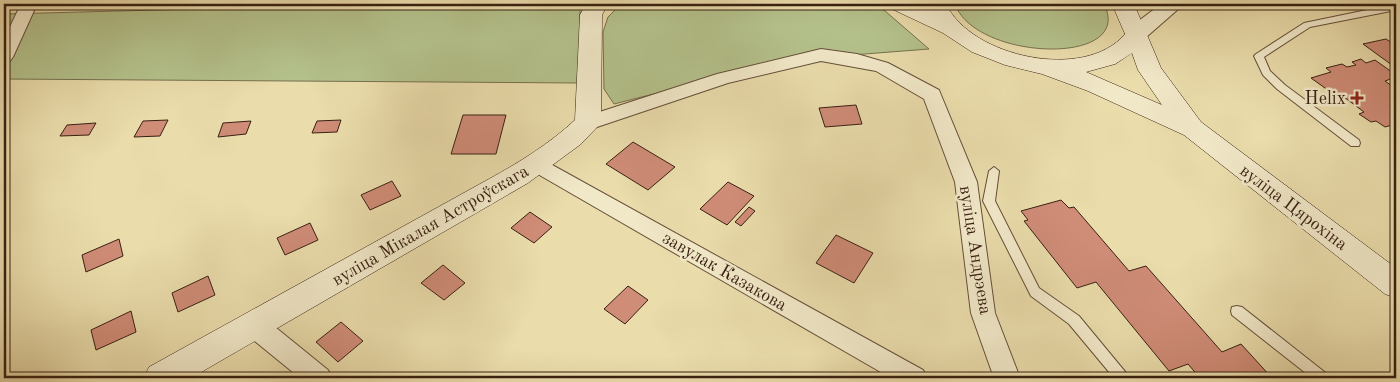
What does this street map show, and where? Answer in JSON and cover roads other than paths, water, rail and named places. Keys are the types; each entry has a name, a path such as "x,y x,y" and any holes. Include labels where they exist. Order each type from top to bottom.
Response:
{"main road":[{"path":"588,123 591,15 597,4"},
{"path":"900,4 950,28 978,46 1015,59 1044,66 1082,65 1107,59 1126,48 1136,34"},
{"path":"935,4 950,28"},
{"name":"вуліца Цярохіна","path":"1123,4 1150,70 1193,129"},
{"name":"вуліца Цярохіна","path":"1044,66 1097,85 1193,129 1396,285"},
{"name":"вуліца Мікалая Астроўскага","path":"161,378 536,164 588,123"}],"street":[{"path":"4,57 29,4"},
{"path":"1136,34 1174,4"},
{"name":"вуліца Андрэева","path":"588,123 724,78 821,55 882,66 932,94 966,182 983,313 1007,378"},
{"name":"завулак Казакова","path":"536,164 914,378"},
{"path":"255,326 319,378"}],"lane":[{"path":"1355,143 1280,87 1266,73 1259,56 1307,25 1396,7"},
{"path":"994,171 989,201 1035,292 1074,320 1122,378"},
{"path":"1237,311 1322,378"}],"place":[{"name":"Helix","path":"1357,98"}]}
